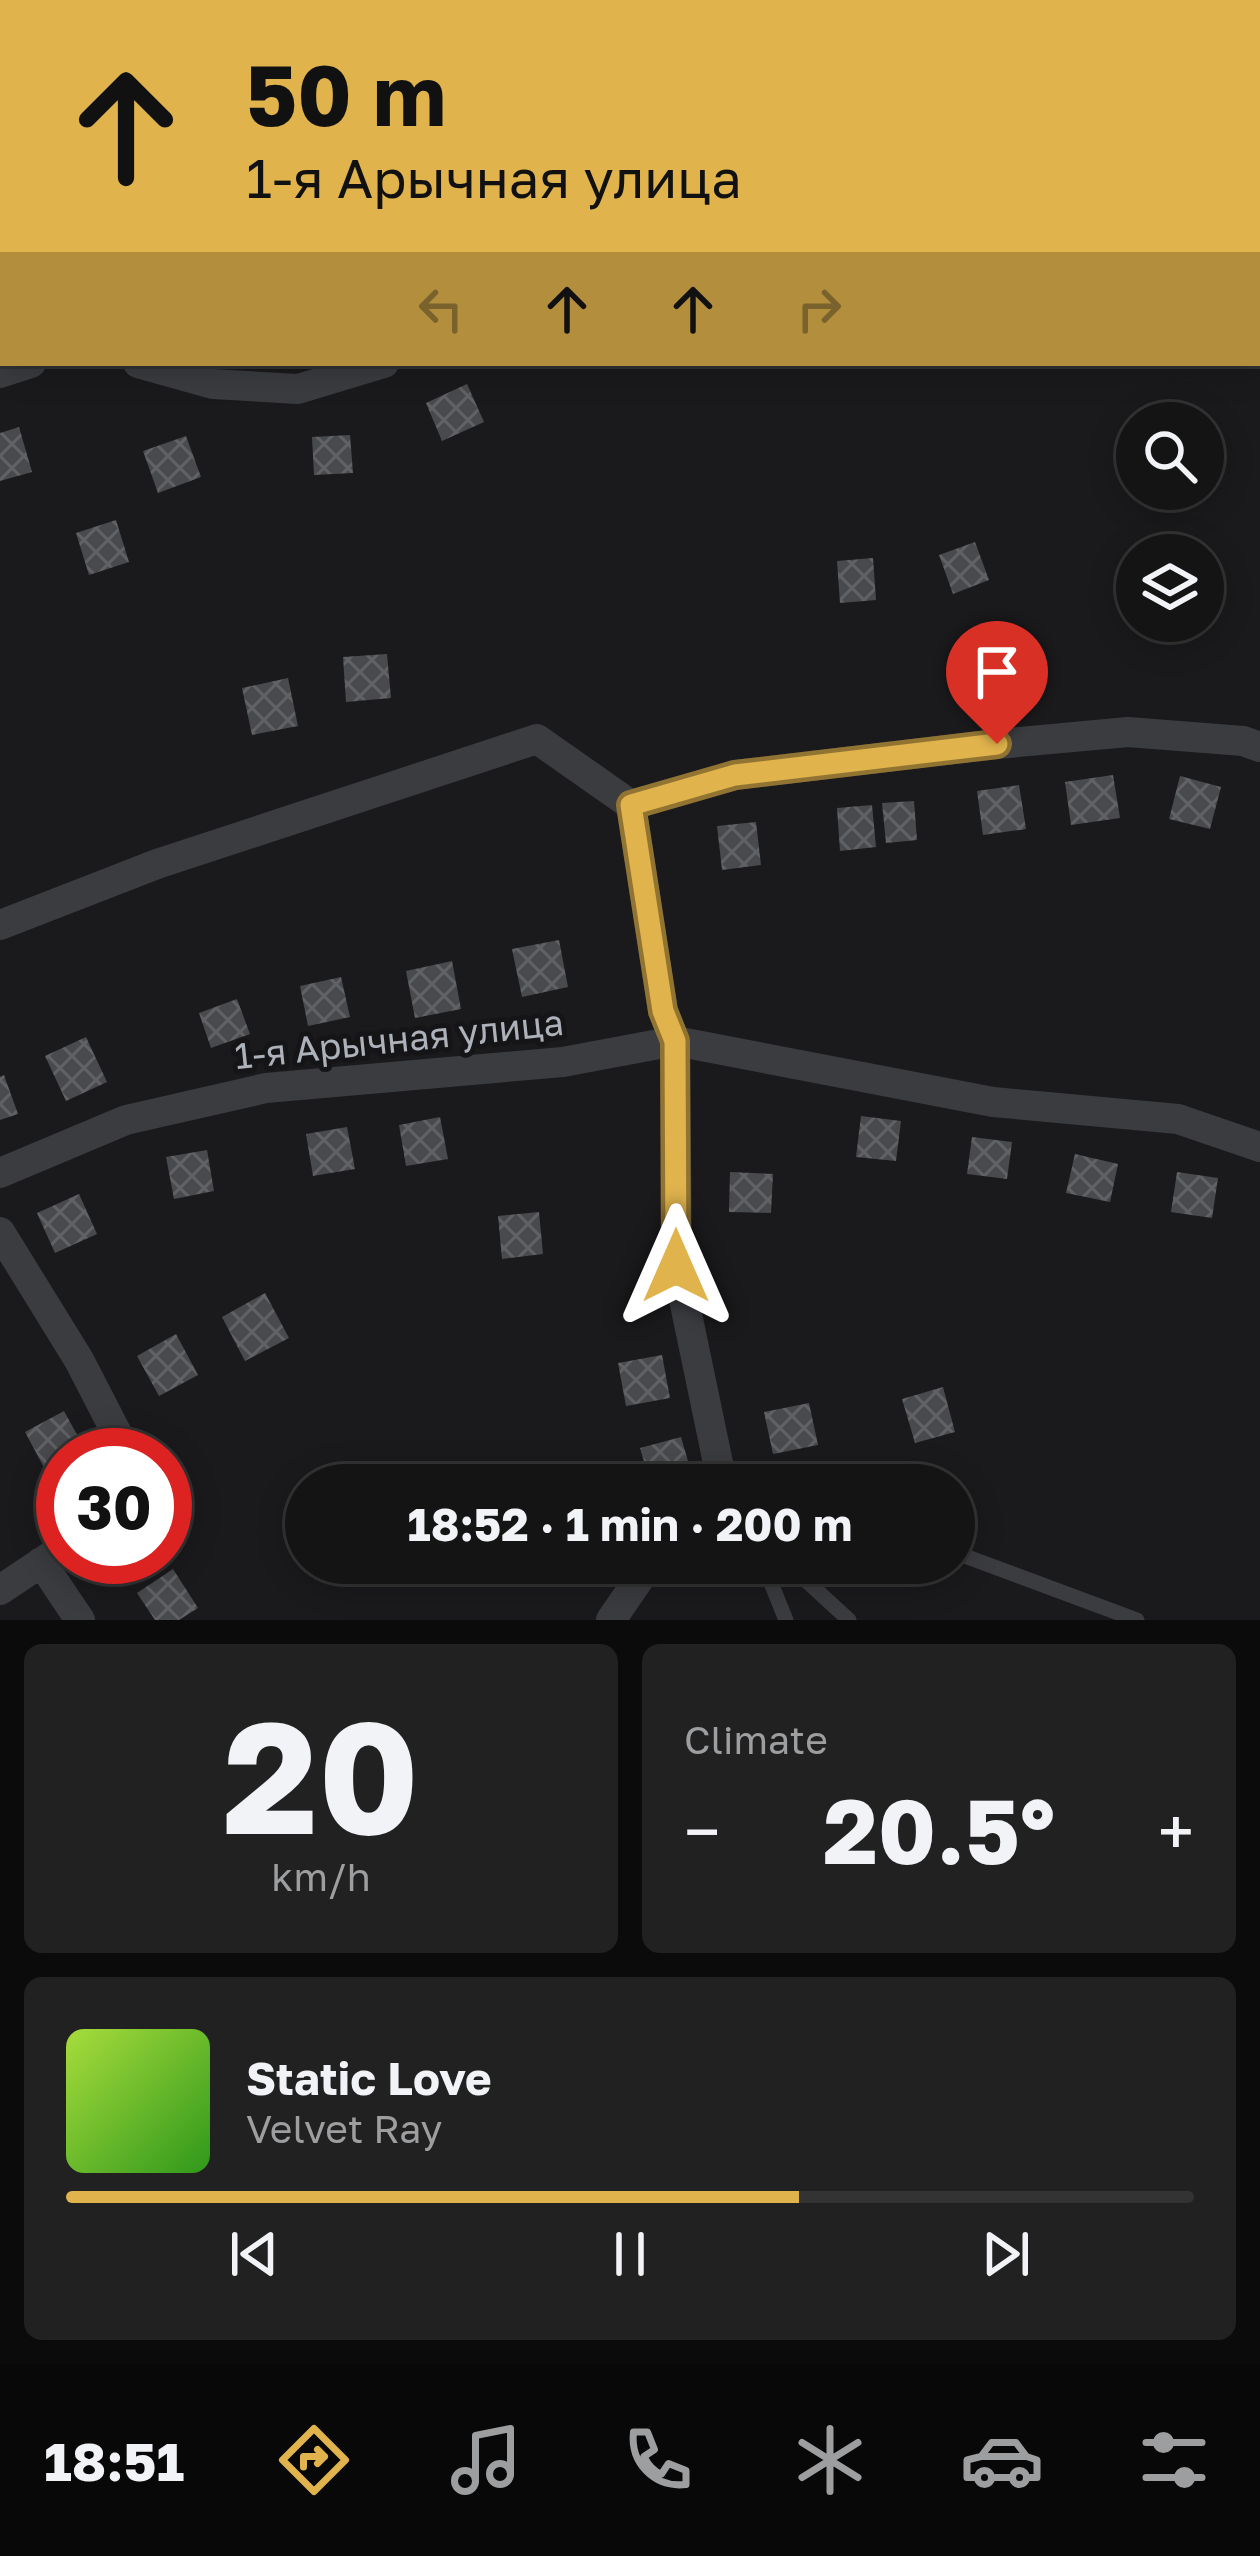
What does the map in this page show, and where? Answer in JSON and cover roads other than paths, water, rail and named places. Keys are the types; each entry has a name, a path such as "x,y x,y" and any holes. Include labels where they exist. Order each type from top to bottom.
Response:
{"street":[{"path":"149,366 213,384 298,389 374,366"},
{"path":"631,805 735,775 1084,736 1128,732 1243,741 1260,747"},
{"path":"0,925 157,864 537,739 631,805 663,1011 675,1041 676,1266 718,1464"},
{"name":"1-я Арычная улица","path":"0,1173 126,1120 266,1088 563,1062 675,1041 993,1102 1178,1119 1260,1147"},
{"path":"0,1232 80,1360 114,1428"},
{"path":"0,1590 36,1566"},
{"path":"64,1584 80,1620"},
{"path":"611,1620 636,1584"}],"lane":[{"path":"975,1560 1137,1620"},
{"path":"771,1584 786,1620"},
{"path":"810,1584 849,1620"}]}
